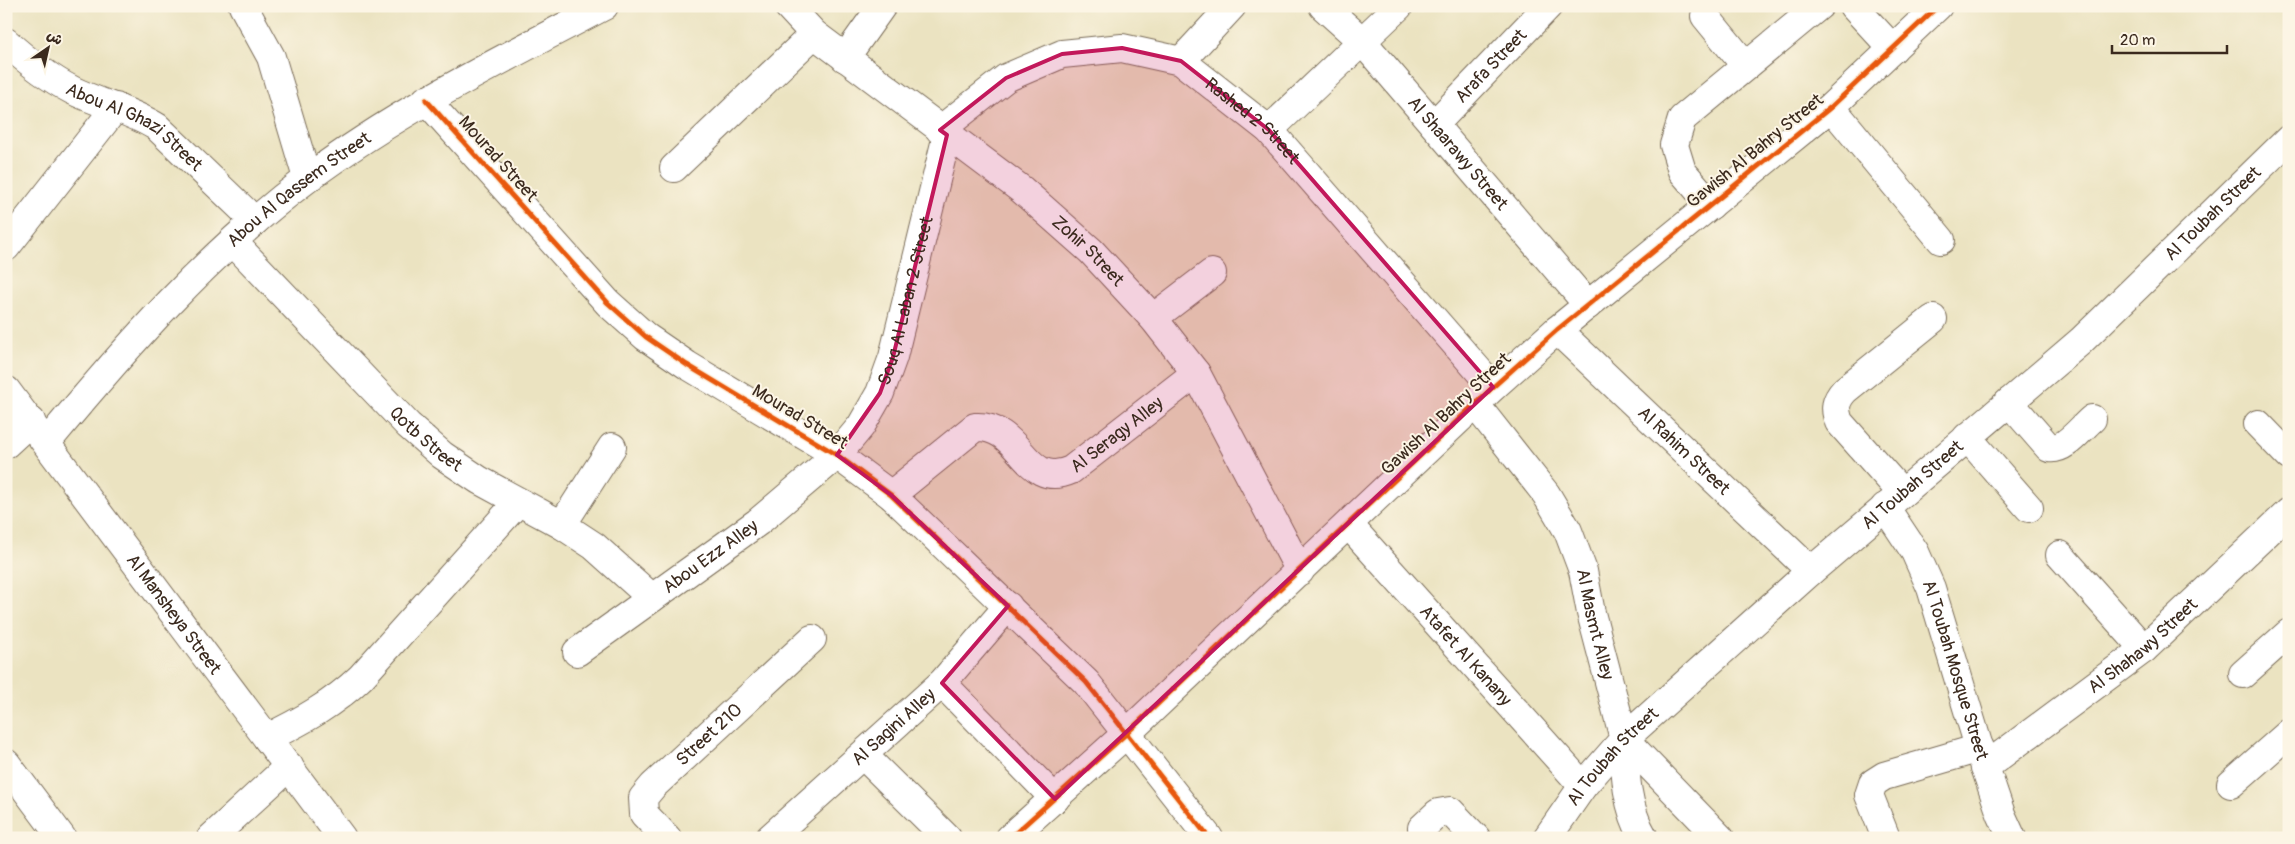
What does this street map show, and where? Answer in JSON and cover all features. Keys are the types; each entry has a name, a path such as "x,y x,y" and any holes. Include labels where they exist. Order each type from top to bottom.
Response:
{"street":[{"path":"243,6 271,57 308,178"},
{"name":"Abou Al Qassem Street","path":"6,444 39,431 104,374 172,299 255,221 308,178 426,100 604,6"},
{"name":"Zohir Street","path":"788,6 814,34 1022,190 1084,245 1153,318 1196,373 1300,571"},
{"path":"845,58 882,6"},
{"path":"1181,61 1232,6"},
{"name":"Al Shaarawy Street","path":"1323,6 1362,41 1588,305"},
{"path":"1268,130 1399,6"},
{"name":"Arafa Street","path":"1434,125 1548,6"},
{"path":"1711,205 1682,171 1674,145 1682,119 1819,6"},
{"path":"1853,6 1892,49"},
{"name":"Gawish Al Bahry Street","path":"1010,838 1126,734 1484,396 1557,330 1831,107 1938,6"},
{"path":"1705,16 1746,66"},
{"path":"674,168 814,34"},
{"name":"Abou Al Ghazi Street","path":"6,42 34,67 73,90 138,115 157,127 255,221"},
{"name":"Rashed 2 Street","path":"944,132 1006,78 1062,54 1122,48 1181,61 1268,130 1484,396"},
{"name":"Mourad Street","path":"426,100 608,304 646,337 687,365 837,455 891,495 1086,682 1209,838"},
{"path":"6,247 116,106"},
{"path":"1831,107 1941,240"},
{"name":"Souq Al Laban 2 Street","path":"837,455 861,426 880,393 892,357 944,132"},
{"name":"Al Toubah Street","path":"1547,838 1583,786 1624,739 1811,571 2081,340 2289,140"},
{"name":"Qotb Street","path":"233,242 408,425 442,455 479,480 562,525 602,552 652,598"},
{"path":"1153,318 1212,273"},
{"name":"Al Toubah Mosque Street","path":"1933,319 1845,390 1837,399 1835,411 1839,422 1893,500 1931,588 2001,814 2012,838"},
{"name":"Al Rahim Street","path":"1557,330 1811,571"},
{"name":"Al Seragy Alley","path":"891,495 975,427 988,426 1001,432 1034,466 1045,474 1059,475 1071,470 1196,373"},
{"name":"Al Mansheya Street","path":"6,390 39,431 342,838"},
{"name":"Al Masmt Alley","path":"1484,396 1568,531 1583,571 1591,613 1624,739 1720,838"},
{"path":"2009,402 2048,448 2062,447 2092,419"},
{"path":"2258,424 2289,456"},
{"path":"1967,437 2029,508"},
{"path":"562,525 612,446"},
{"name":"Abou Ezz Alley","path":"577,652 758,522 837,455"},
{"path":"267,738 322,710 349,689 518,502"},
{"name":"Al Shahawy Street","path":"1983,758 2144,649 2289,512"},
{"name":"Atafet Al Kanany","path":"1349,525 1583,786"},
{"path":"2060,555 2144,649"},
{"name":"Al Sagini Alley","path":"770,838 942,683 1008,606"},
{"path":"2243,674 2289,633"},
{"name":"Street 210","path":"667,838 644,814 643,798 653,786 812,638"},
{"path":"942,683 1054,799"},
{"path":"2231,784 2289,733"},
{"path":"1624,739 1625,783 1637,826 1644,838"},
{"path":"863,755 947,838"},
{"path":"1886,838 1869,795 1873,783 1884,776 1983,758"},
{"path":"211,838 289,766"},
{"path":"8,768 62,838"},
{"path":"1422,828 1438,813 1450,811 1476,838"}],"highlighted area":[{"path":"1122,48 1181,61 1269,130 1493,387 1055,799 942,683 1008,606 891,495 837,455 880,393 893,357 947,135 940,130 1006,78 1062,54"}],"cycle path":[{"path":"1010,838 1126,734 1493,387 1557,330 1831,107 1938,6"},
{"path":"426,100 608,303 646,337 687,365 837,455 891,495 1086,682 1209,838"}]}
